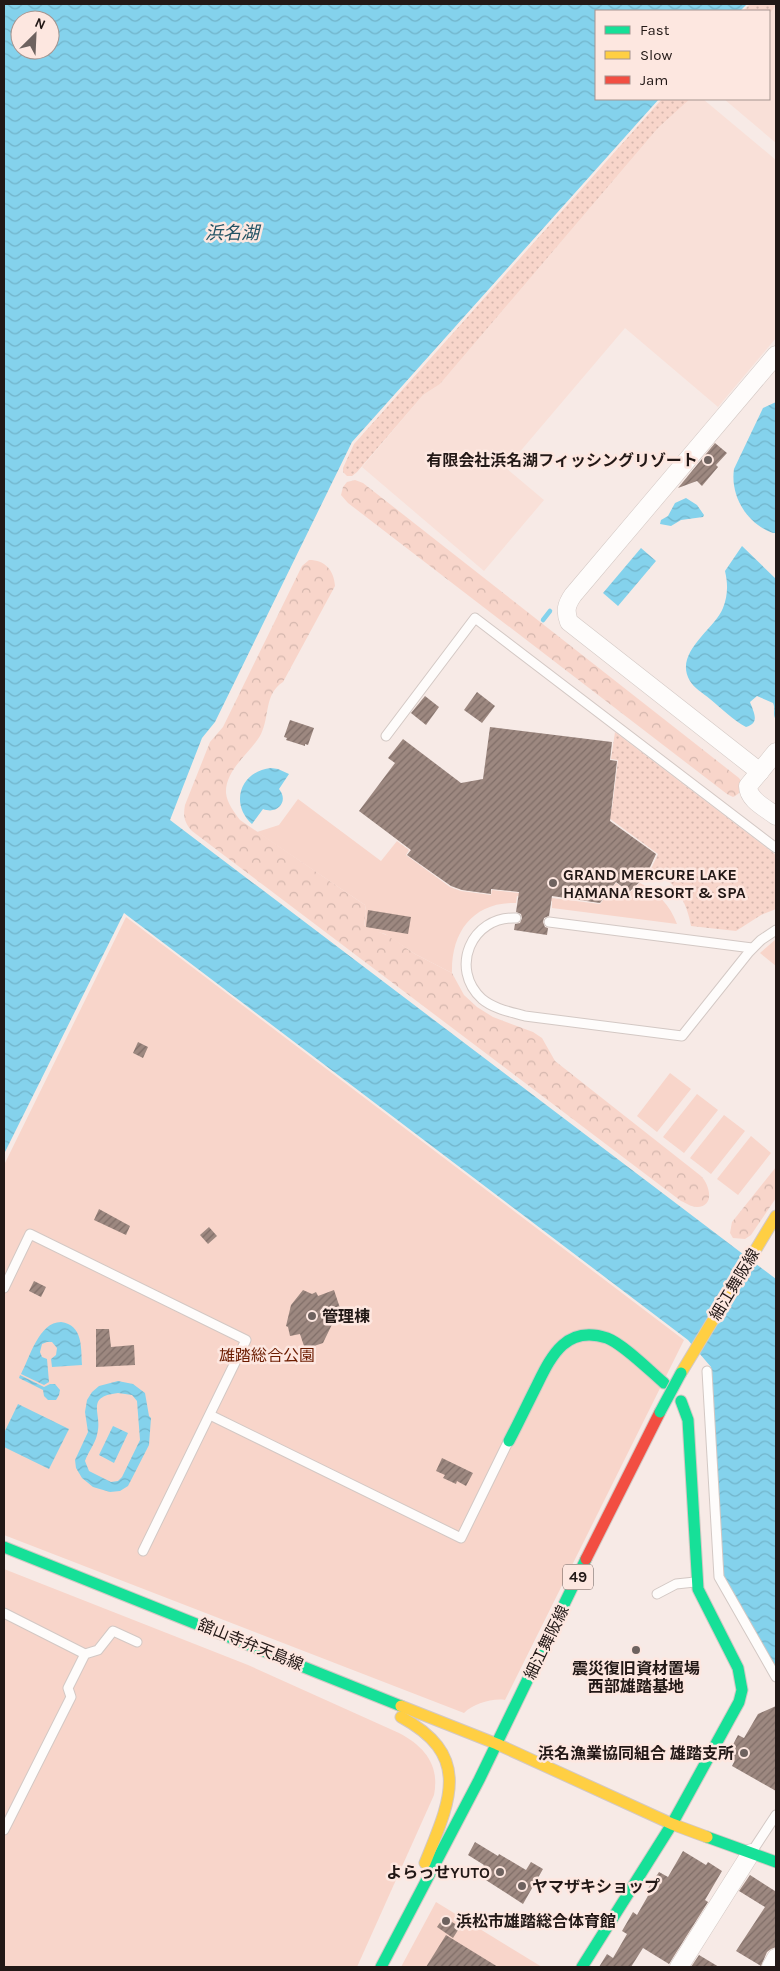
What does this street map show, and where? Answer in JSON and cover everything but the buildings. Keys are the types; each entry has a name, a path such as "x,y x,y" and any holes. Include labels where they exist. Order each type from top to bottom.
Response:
{"main road":[{"name":"細江舞阪線","path":"381,1967 497,1744 616,1497 660,1412 690,1356 776,1216"},
{"path":"508,1441 553,1353 570,1339 586,1335 606,1338 616,1342 664,1383"},
{"path":"582,1967 672,1824 739,1702 742,1690 738,1668 702,1599 698,1581 688,1420 681,1401"},
{"name":"舘山寺弁天島線","path":"4,1547 294,1661 497,1744 672,1824 776,1862"},
{"path":"294,1661 417,1726 434,1739 445,1757 451,1778 448,1799 399,1931"}],"street":[{"path":"760,772 569,622 566,613 567,603 573,595 776,355"},
{"path":"776,752 748,786 748,792 752,797 776,816"},
{"path":"679,1967 751,1853"},
{"path":"771,1967 776,1958"}],"lane":[{"path":"386,736 475,618 776,848"},
{"path":"516,918 497,919 487,924 479,931 468,950 466,960 468,977 475,991 483,999 501,1009 525,1016 682,1036 752,948 776,930"},
{"path":"549,922 752,948"},
{"path":"4,1288 30,1234 246,1340 143,1551"},
{"path":"707,1371 719,1577 776,1677"},
{"path":"210,1416 461,1538 508,1441"},
{"path":"657,1594 676,1584 698,1581"},
{"path":"4,1613 85,1654 98,1650 113,1631 137,1642"},
{"path":"4,1830 71,1697 68,1688 85,1654"},
{"path":"751,1853 776,1815"}],"shaded area":[{"path":"776,6 776,143 725,100 770,100 770,13"},
{"path":"689,100 704,100 776,160 776,338 718,407 625,328 506,468 544,500 484,571 362,467 423,395 440,384 658,128"}],"green space":[{"path":"750,4 776,4 770,13 770,10 744,10"},
{"path":"661,100 689,100 658,128 440,384 423,395 357,472 352,476 347,476 343,472 343,468 354,444"},
{"path":"355,480 363,483 739,778 742,786 739,793 733,797 727,794 348,503 341,495 343,487 347,482"},
{"path":"309,560 315,560 328,567 333,575 335,586 283,682 277,687 270,699 261,734 230,776 226,793 231,807 240,820 365,905 364,926 389,936 415,954 452,973 464,995 477,1007 493,1017 533,1032 542,1038 555,1061 701,1176 709,1194 707,1203 703,1206 695,1207 681,1201 192,831 187,825 184,816 185,805 210,742 223,727 302,566"},
{"path":"615,732 776,855 776,909 761,915 736,931 691,926 683,900 678,892 666,879 651,869 658,854 594,807 612,809 618,760 611,759"},
{"path":"298,799 381,861 397,841 409,850 406,855 450,887 461,891 491,895 492,890 527,894 526,898 517,896 516,903 501,904 488,908 467,922 460,933 456,945 452,973 415,954 385,934 364,928 365,905 257,832 279,825"},
{"path":"616,883 629,893 640,883 646,887 667,905 677,924 552,908 552,901 544,900 544,897 600,904"},
{"name":"雄踏総合公園","path":"126,917 684,1340 505,1700 483,1702 464,1713 4,1535 4,1165"},
{"path":"776,939 776,966 760,953"},
{"path":"670,1073 691,1089 657,1132 637,1116"},
{"path":"697,1094 718,1110 684,1153 663,1137"},
{"path":"724,1115 745,1131 711,1174 690,1158"},
{"path":"751,1136 771,1153 738,1195 717,1179"},
{"path":"776,1167 776,1198 751,1235 745,1239 733,1238 730,1233 732,1222"},
{"path":"4,1569 248,1665 399,1733 423,1750 435,1774 434,1795 357,1967 4,1967"},
{"name":"浜松市雄踏総合体育館","path":"436,1902 542,1967 401,1967"}],"water":[{"name":"浜名湖","path":"4,4 747,4 741,10 595,10 595,100 658,100 352,442 215,722 202,738 170,820 776,1279 776,1669 723,1575 711,1367 688,1340 124,913 4,1154"},
{"path":"776,402 776,533 773,533 755,523 742,508 733,479 734,469 763,408"},
{"path":"686,498 697,505 704,515 703,517 681,520 671,526 660,524 661,520 668,516 675,503"},
{"path":"742,546 776,579 776,720 773,703 757,696 750,702 755,720 746,727 694,686 686,671 691,651 723,608 727,590 725,571"},
{"path":"641,548 656,561 618,606 603,593"},
{"path":"271,768 289,774 279,789 283,798 282,802 280,806 273,810 263,809 252,824 245,816 241,807 242,789 252,775 261,770"},
{"path":"61,1322 73,1327 77,1332 81,1344 82,1365 52,1367 51,1359 56,1355 57,1348 52,1342 47,1342 42,1344 40,1352 42,1357 47,1359 49,1382 44,1385 21,1374 41,1334 53,1324"},
{"path":"20,1375 44,1387 55,1384 60,1390 56,1400 48,1400 44,1396 43,1390 19,1378"},
{"path":"118,1381 133,1384 145,1393 151,1418 149,1445 128,1486 120,1491 110,1492 93,1487 82,1478 76,1468 75,1460 88,1432 85,1412 87,1400 99,1386","holes":["118,1393 132,1395 137,1401 140,1440 122,1477 118,1481 111,1482 89,1471 85,1461 97,1435 98,1403 101,1398 107,1395"]},
{"path":"18,1404 69,1429 49,1469 4,1447 4,1433"},
{"path":"113,1426 128,1433 114,1463 99,1455"}],"waterway":[{"path":"543,620 550,611"}],"traffic: fast":[{"path":"509,1441 547,1366 560,1347 569,1340 580,1336 592,1335 607,1338 628,1352 664,1383"},
{"path":"660,1412 681,1373"},
{"path":"582,1967 672,1824 739,1702 742,1690 738,1668 698,1589 688,1420 681,1401"},
{"path":"4,1547 401,1706"},
{"path":"381,1967 479,1780 586,1559"},
{"path":"707,1837 776,1862"}],"traffic: slow":[{"path":"681,1373 776,1216"},
{"path":"401,1706 497,1744 672,1824 707,1837"},
{"path":"401,1717 424,1732 439,1748 447,1764 449,1781 447,1800 442,1820 425,1863"}],"traffic: jam":[{"path":"586,1559 660,1412"}],"place":[{"name":"有限会社浜名湖フィッシングリゾート","path":"708,460"},
{"name":"GRAND MERCURE LAKE HAMANA RESORT & SPA","path":"553,883"},
{"name":"管理棟","path":"312,1316"},
{"name":"震災復旧資材置場 西部雄踏基地","path":"636,1650"},
{"name":"浜名漁業協同組合 雄踏支所","path":"744,1753"},
{"name":"よらっせYUTO","path":"500,1872"},
{"name":"ヤマザキショップ","path":"522,1886"},
{"name":"浜松市雄踏総合体育館","path":"446,1921"}]}
